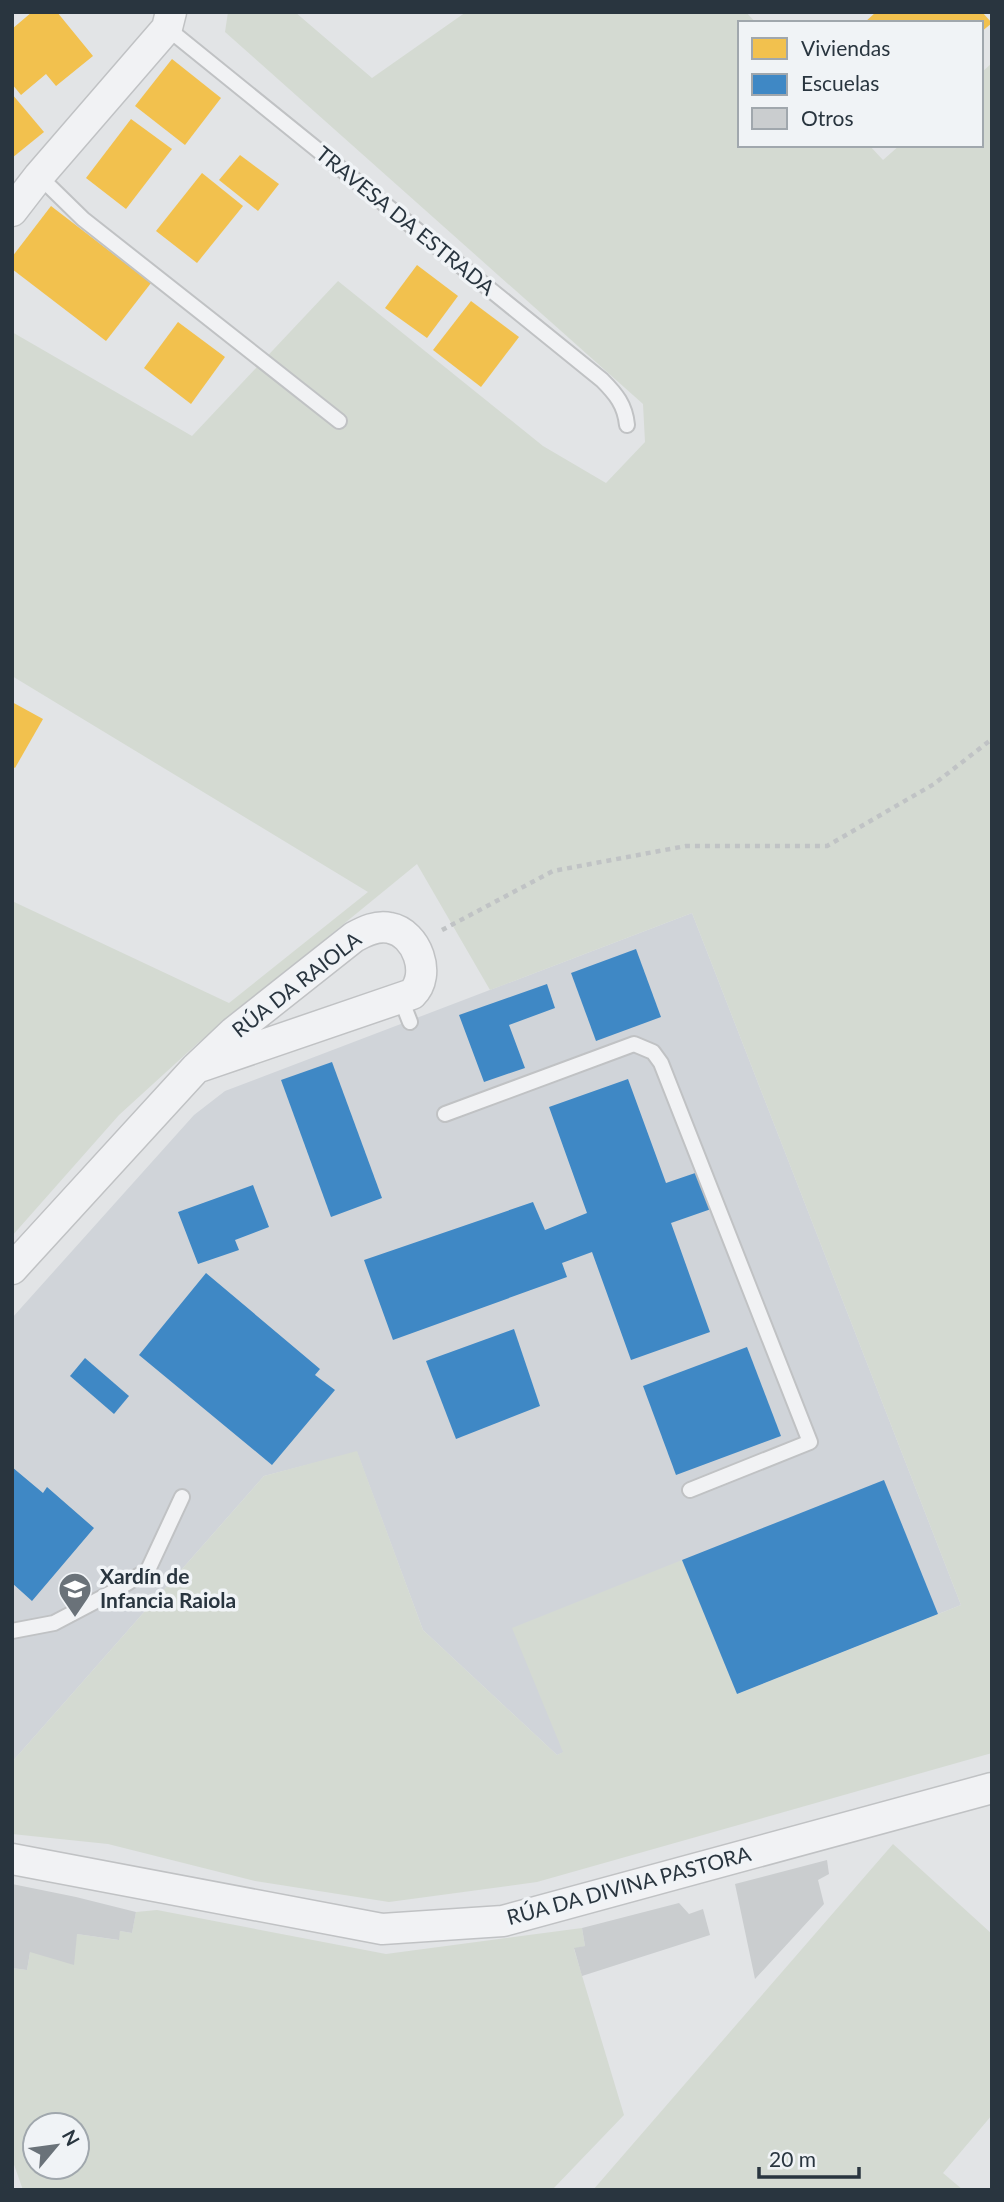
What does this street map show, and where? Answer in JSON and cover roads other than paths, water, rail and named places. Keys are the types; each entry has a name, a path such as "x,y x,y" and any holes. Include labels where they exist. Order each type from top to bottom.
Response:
{"street":[{"path":"12,211 166,18"},
{"name":"RÚA DA RAIOLA","path":"12,1269 195,1068 234,1032 364,932 382,927 392,928 400,931 414,946 422,969 421,979 406,1011 195,1068"},
{"name":"RÚA DA DIVINA PASTORA","path":"12,1859 382,1929 503,1921 992,1788"}],"lane":[{"name":"TRAVESA DA ESTRADA","path":"166,18 602,380 626,410 627,425"},
{"path":"39,176 83,219 339,421"},
{"path":"444,1114 634,1044 653,1052 662,1063 810,1442 690,1490"},
{"path":"12,1631 54,1623 148,1570 182,1497"}],"place":[{"name":"Xardín de Infancia Raiola","path":"75,1619"}]}
